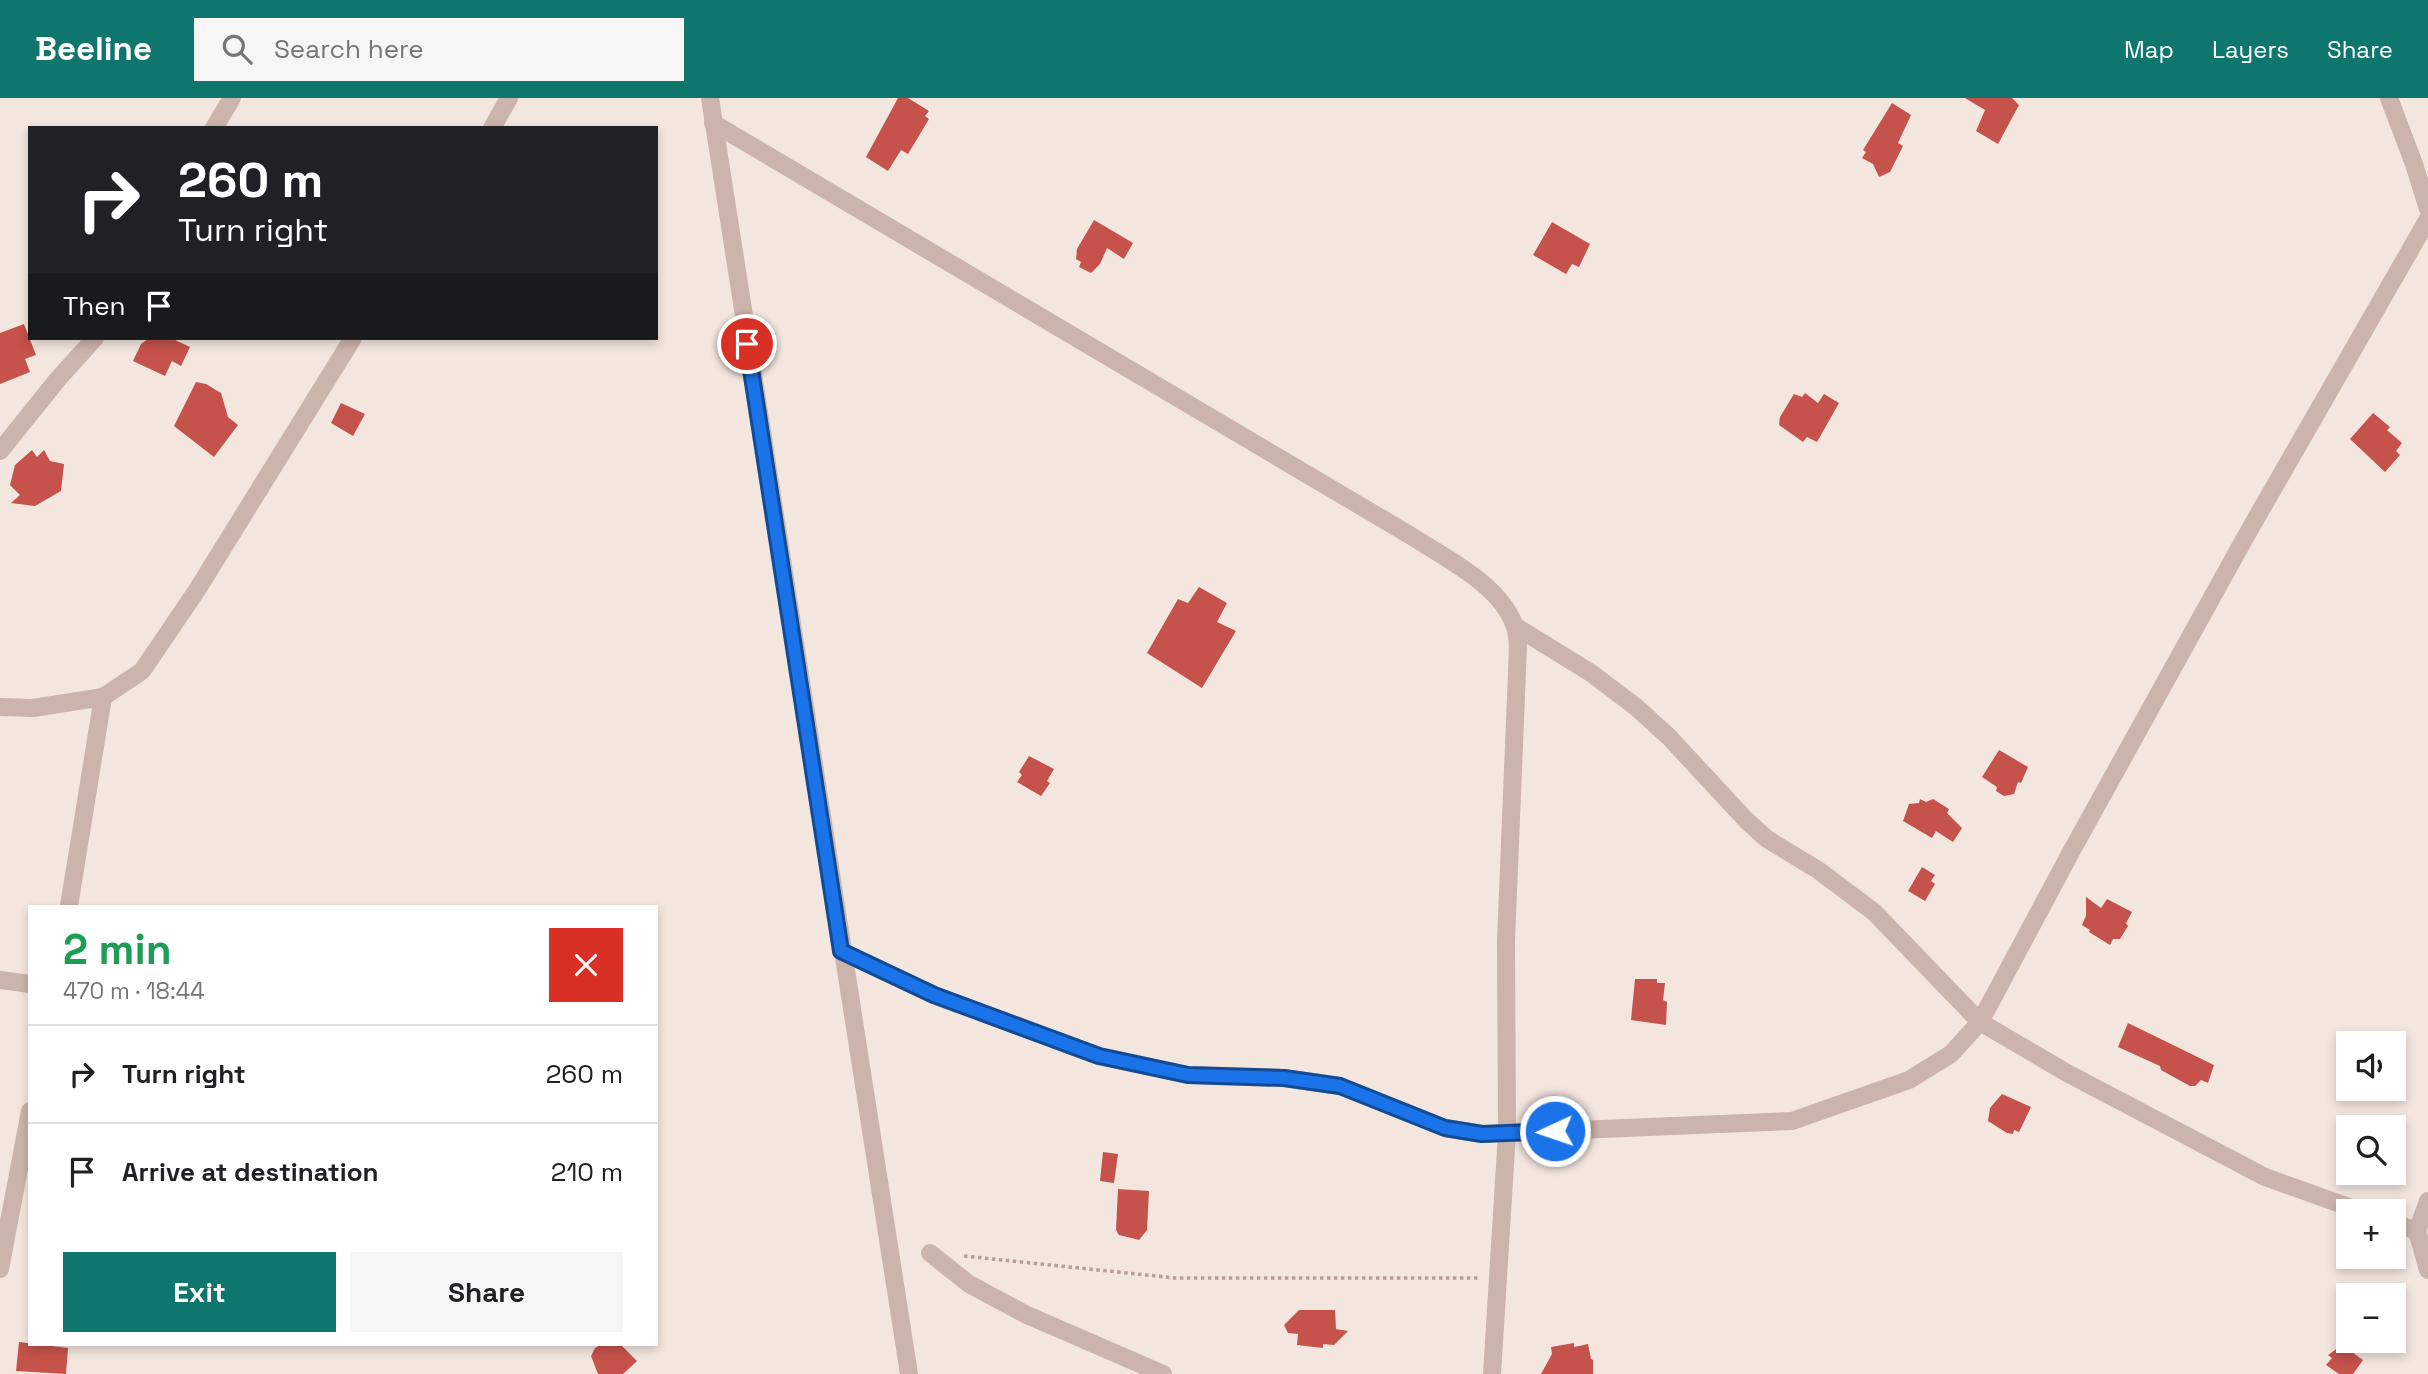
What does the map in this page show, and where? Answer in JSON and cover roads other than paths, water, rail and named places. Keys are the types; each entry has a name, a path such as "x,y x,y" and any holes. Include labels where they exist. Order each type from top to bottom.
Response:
{"street":[{"path":"215,126 232,98"},
{"path":"493,126 509,98"},
{"path":"710,98 909,1374"},
{"path":"2389,98 2428,209"},
{"path":"713,123 1413,537 1480,582 1507,611 1515,626 1517,672 1506,941 1507,1133 1492,1374"},
{"path":"841,951 934,995 1099,1056 1188,1075 1284,1078 1340,1086 1445,1128 1482,1134 1792,1121 1909,1080 1951,1054 1980,1022 2246,536 2428,219"},
{"path":"0,451 93,340"},
{"path":"0,707 33,708 103,697 142,671 197,590 352,340"},
{"path":"1515,626 1591,673 1636,707 1669,737 1745,820 1767,839 1818,870 1874,912 1980,1022 2067,1073 2265,1177 2336,1202"},
{"path":"69,905 103,697"},
{"path":"0,980 28,984"},
{"path":"0,1269 28,1122"},
{"path":"2428,1201 2417,1231 2428,1270"},
{"path":"2406,1227 2417,1231"},
{"path":"930,1253 969,1284 1027,1315 1163,1374"}]}
